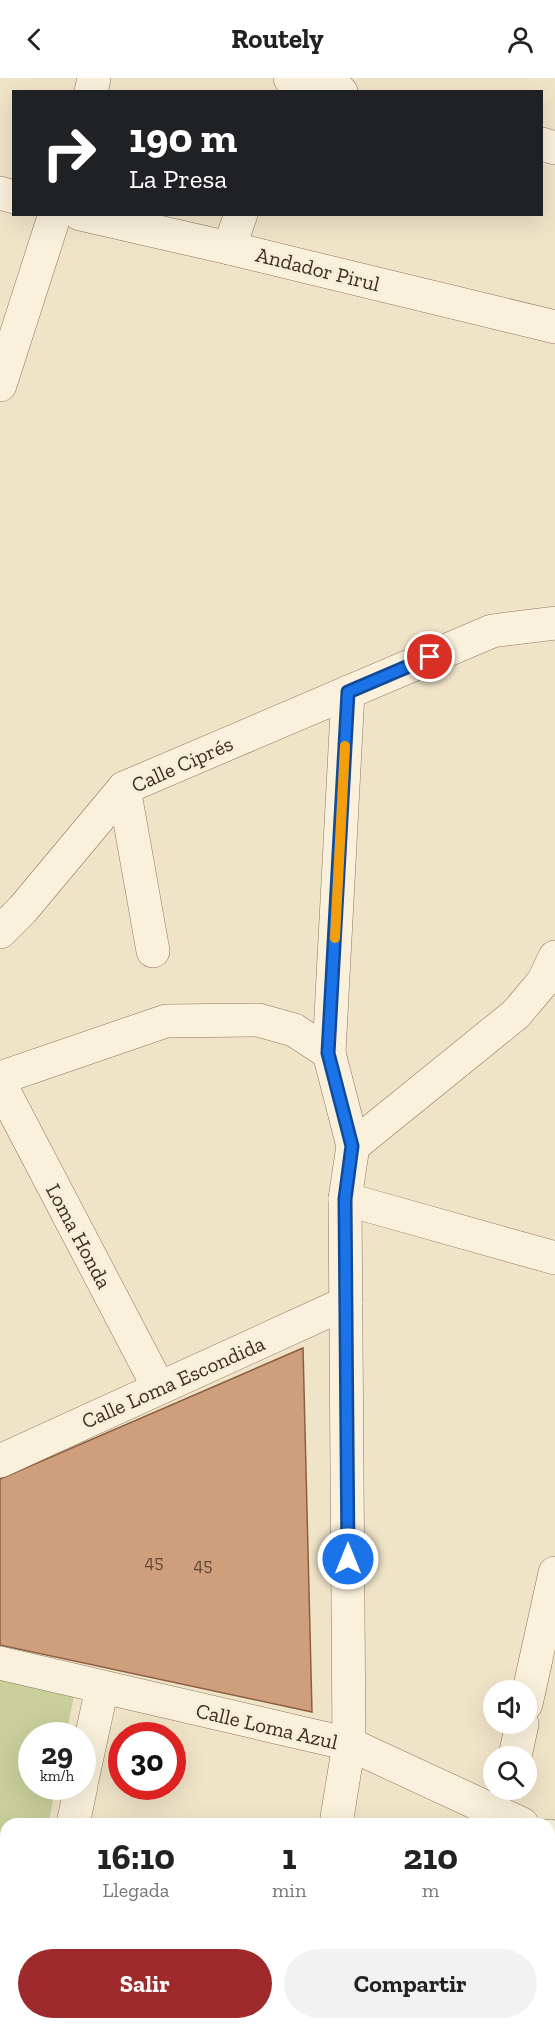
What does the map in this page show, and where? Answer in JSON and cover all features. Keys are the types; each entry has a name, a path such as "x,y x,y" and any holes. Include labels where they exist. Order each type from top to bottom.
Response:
{"street":[{"path":"288,78 333,90"},
{"path":"0,385 54,216"},
{"name":"Andador Pirul","path":"89,216 555,327"},
{"path":"230,248 240,216"},
{"name":"Calle Ciprés","path":"0,932 23,909 124,788 492,631 555,623"},
{"path":"337,1818 350,1744 345,1199 352,1146 328,1053 348,692"},
{"path":"124,788 153,951"},
{"path":"352,1146 516,1014 543,982 555,957"},
{"path":"0,1078 166,1021 258,1020 294,1030 328,1053"},
{"name":"Loma Honda","path":"0,1084 159,1388"},
{"path":"345,1199 555,1258"},
{"name":"Calle Loma Escondida","path":"0,1461 346,1303"},
{"path":"531,1680 555,1573"},
{"name":"Calle Loma Azul","path":"0,1663 350,1744 511,1809"},
{"path":"95,1722 102,1688"},
{"path":"74,1818 78,1800"}],"green space":[{"path":"0,1679 74,1696 69,1722 18,1722 18,1800 53,1800 49,1818 0,1818"}],"building":[{"path":"303,1348 312,1712 0,1645 0,1479"}],"slow traffic":[{"path":"335,938 345,746"}],"route":[{"path":"348,1559 345,1199 352,1146 328,1053 348,692 430,657"}]}
